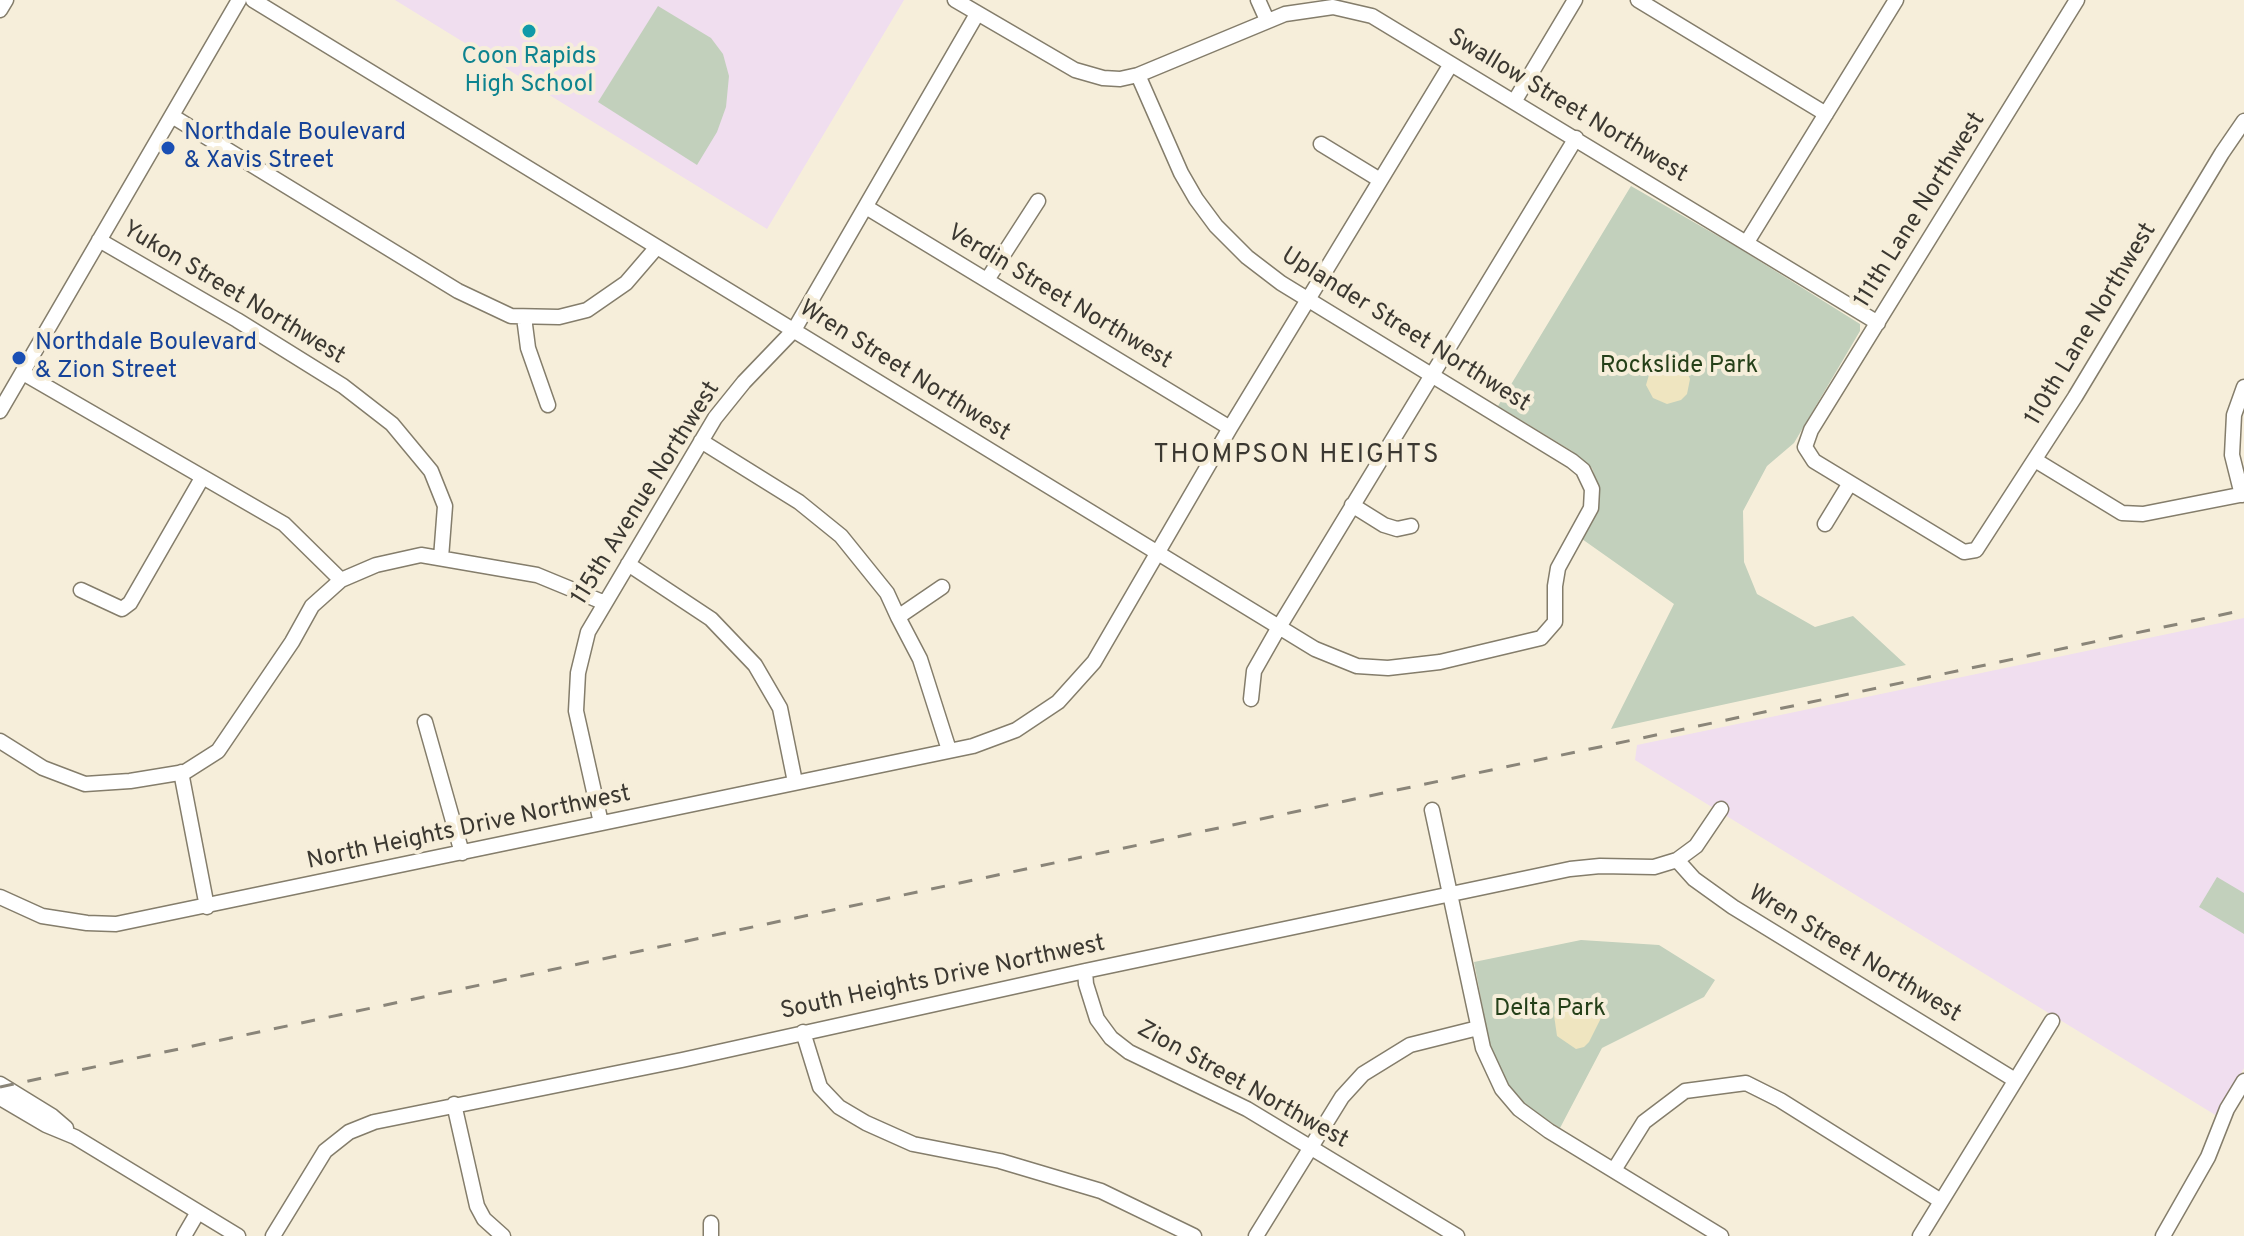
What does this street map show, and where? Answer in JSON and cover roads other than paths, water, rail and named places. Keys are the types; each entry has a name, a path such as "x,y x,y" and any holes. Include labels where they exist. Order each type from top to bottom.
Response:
{"street":[{"path":"0,10 6,0"},
{"path":"0,411 239,0"},
{"name":"Wren Street Northwest","path":"253,0 1315,649 1357,666 1388,668 1440,662 1534,641 1547,633 1555,622"},
{"name":"Swallow Street Northwest","path":"955,0 1075,70 1120,79 1138,75 1267,20 1314,8 1349,9 1372,16 1878,323"},
{"path":"1258,0 1267,20"},
{"path":"1514,102 1575,0"},
{"path":"1638,0 1826,114"},
{"path":"1747,242 1896,0"},
{"name":"111th Lane Northwest","path":"1850,483 1814,461 1805,447 1811,430 2077,0"},
{"name":"115th Avenue Northwest","path":"601,823 576,711 578,673 588,632 701,441 730,398 794,330 977,14"},
{"name":"North Heights Drive Northwest","path":"0,897 42,916 116,924 973,746 1016,730 1058,702 1094,662 1230,428 1451,64"},
{"name":"Uplander Street Northwest","path":"1138,75 1181,173 1216,226 1247,257 1281,283 1572,461 1588,479 1592,489 1591,508 1558,568 1555,622"},
{"path":"172,116 458,291 497,311 524,317 559,317 587,310 626,283 657,247"},
{"name":"110th Lane Northwest","path":"1850,483 1964,552 1976,550 2075,397 2244,121"},
{"path":"1251,699 1254,671 1279,627 1576,138"},
{"path":"1321,144 1380,180"},
{"path":"987,280 1038,201"},
{"name":"Verdin Street Northwest","path":"866,207 1230,428"},
{"name":"Yukon Street Northwest","path":"99,240 343,386 392,424 431,471 445,506 441,558"},
{"path":"524,317 528,348 548,405"},
{"path":"23,373 284,524 341,580"},
{"path":"2035,460 2122,513 2143,514 2243,495 2232,455 2234,415 2244,387"},
{"path":"701,441 799,502 841,536 887,593 920,659 949,750"},
{"path":"81,590 122,609 130,603 202,478"},
{"path":"1825,524 1850,483"},
{"path":"1352,505 1384,525 1397,529 1411,526"},
{"path":"0,741 43,768 85,784 130,781 181,772 218,751 292,642 312,606 341,580 376,565 421,555 441,558 537,575 605,603"},
{"path":"628,564 711,619 755,665 780,708 795,782"},
{"path":"898,617 942,587"},
{"path":"425,722 462,853"},
{"path":"181,772 207,907"},
{"path":"1677,860 1696,846 1721,809"},
{"path":"1432,810 1478,1028 1494,1077 1519,1109 1549,1131 1721,1236"},
{"name":"Wren Street Northwest","path":"1677,860 1694,879 1733,907 2015,1080"},
{"name":"South Heights Drive Northwest","path":"273,1236 315,1164 335,1141 374,1122 682,1060 1570,869 1588,866 1654,867 1677,860"},
{"name":"Zion Street Northwest","path":"1085,971 1091,1005 1111,1038 1148,1063 1247,1109 1457,1236"},
{"path":"1920,1236 2052,1021"},
{"path":"1256,1236 1342,1097 1376,1064 1410,1045 1478,1028"},
{"path":"803,1032 820,1087 839,1107 866,1123 913,1144 1000,1161 1090,1187 1194,1236"},
{"path":"2163,1236 2208,1157 2227,1109 2244,1081"},
{"path":"1614,1170 1644,1122 1685,1091 1746,1083 1780,1100 1941,1201"},
{"path":"0,1084 52,1116 75,1137"},
{"path":"0,1098 46,1125 75,1137 238,1236"},
{"path":"454,1104 477,1206 484,1219 503,1236"},
{"path":"184,1236 198,1212"}],"railway":[{"path":"0,1087 2244,610"}],"place":[{"name":"Coon Rapids High School","path":"529,31"},
{"name":"Northdale Boulevard & Xavis Street","path":"168,148"},
{"name":"Northdale Boulevard & Zion Street","path":"19,358"}],"district":[{"name":"THOMPSON HEIGHTS","path":"1297,457"}],"park label":[{"name":"Rockslide Park","path":"1679,367"},
{"name":"Delta Park","path":"1550,1010"}]}
